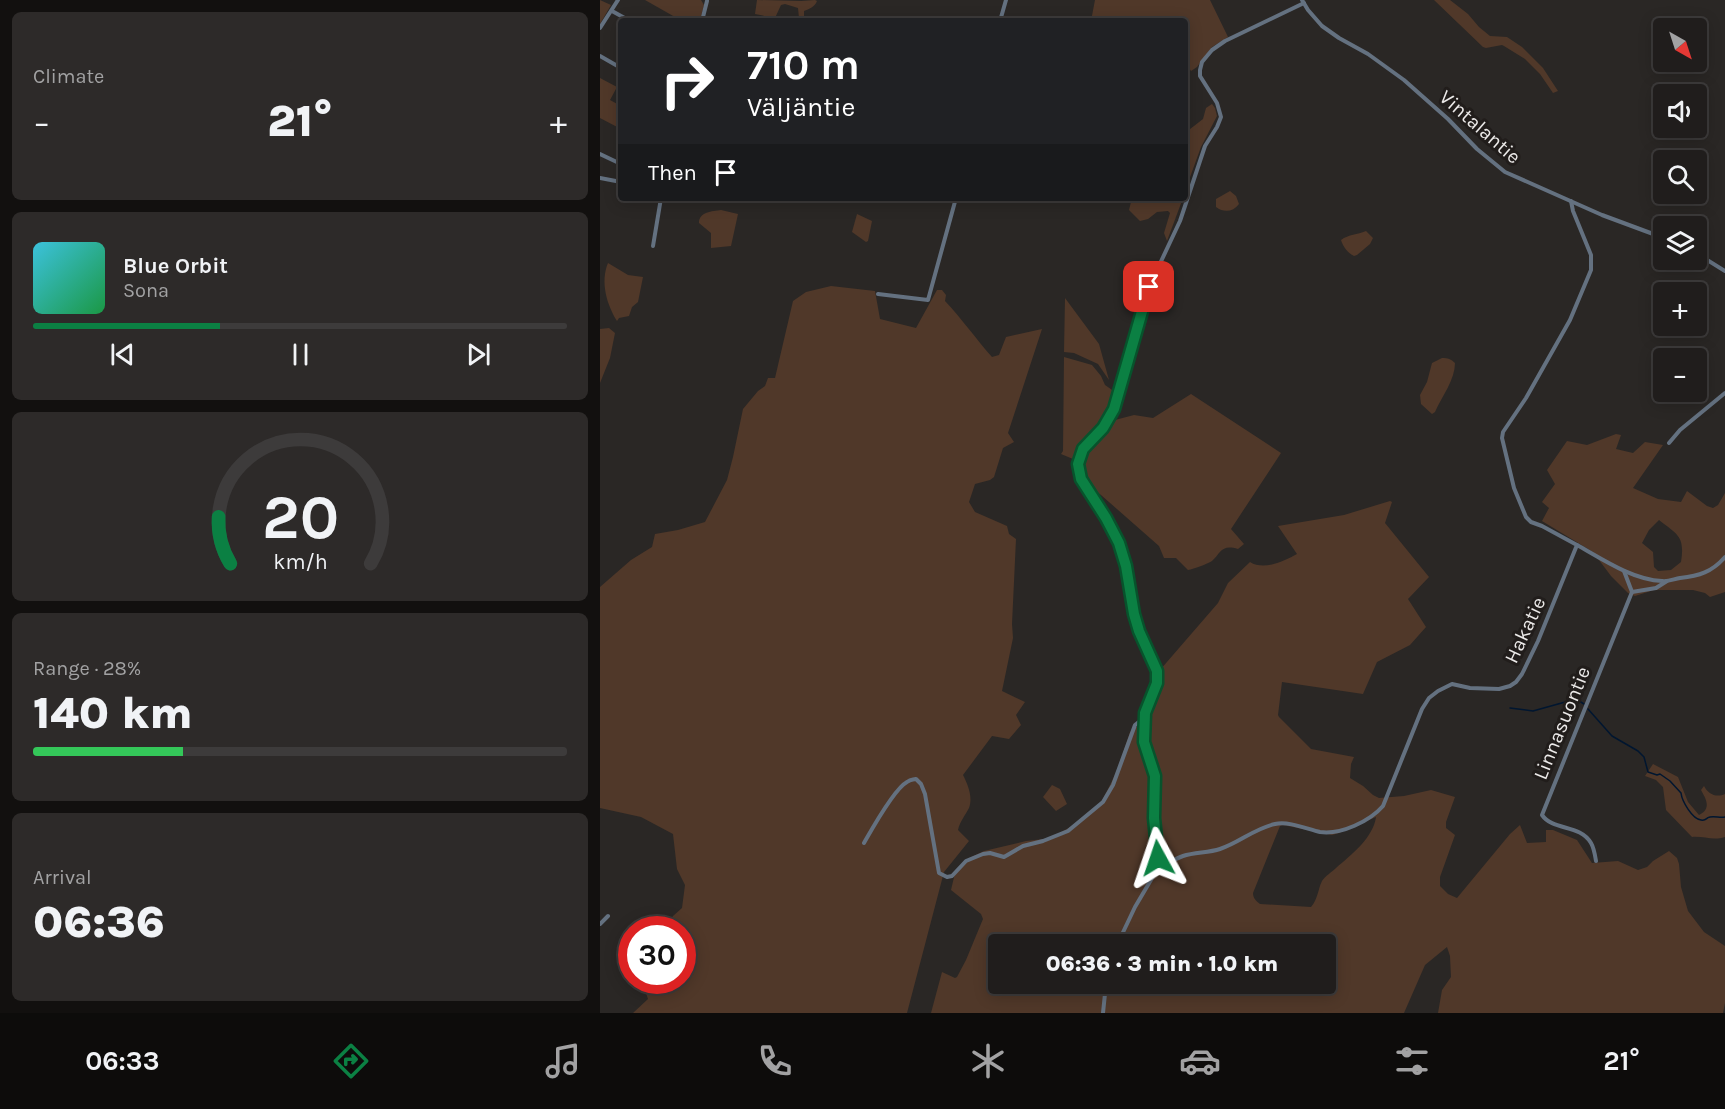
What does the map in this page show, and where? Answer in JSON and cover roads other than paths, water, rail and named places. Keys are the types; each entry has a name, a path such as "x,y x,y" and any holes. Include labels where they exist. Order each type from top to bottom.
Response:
{"street":[{"path":"600,28 618,0"},
{"path":"1001,18 1006,0"},
{"path":"703,18 707,1"},
{"path":"1188,197 1205,146 1221,117 1217,103 1200,76 1202,62 1212,50 1225,41 1303,2"},
{"name":"Vintalantie","path":"1303,2 1322,26 1368,54 1404,80 1505,172 1602,215 1653,234"},
{"path":"612,11 625,18"},
{"path":"600,56 618,66"},
{"path":"600,154 618,163"},
{"path":"600,178 618,181"},
{"path":"653,246 660,201"},
{"path":"878,294 928,300 955,201"},
{"path":"1121,934 1158,868 1154,818 1155,776 1144,742 1144,717 1157,683 1157,671 1137,623 1119,543 1081,479 1079,458 1083,449 1103,428 1114,409 1149,287 1180,221 1187,201"},
{"path":"1571,201 1591,255 1591,270 1570,320 1526,398 1503,432 1502,438 1514,488 1526,517 1624,571 1653,580 1668,581 1700,575 1714,568 1725,557"},
{"path":"1707,260 1725,271"},
{"path":"1669,443 1680,430 1725,393"},
{"name":"Hakatie","path":"1158,868 1181,856 1219,849 1261,828 1277,823 1333,832 1347,828 1378,812 1383,806 1422,709 1429,698 1452,684 1470,688 1499,689 1513,685 1518,680 1538,641 1577,545"},
{"path":"1624,571 1632,592 1656,588 1668,581"},
{"name":"Linnasuontie","path":"1596,861 1592,844 1586,836 1574,829 1547,820 1542,816 1542,812 1632,592"},
{"path":"864,843 875,822 904,784 916,779 925,794 939,873 947,877 952,876 966,861 983,854 1004,856 1023,846 1068,831 1103,802 1113,785 1136,725 1144,717"},
{"path":"600,924 608,916"},
{"path":"1103,1013 1105,994"}],"waterway":[{"path":"1510,708 1533,711 1576,699 1584,704"},
{"path":"1588,709 1612,736 1644,757 1648,772 1660,774 1670,781 1681,793 1685,805 1694,816 1703,820 1710,817 1725,817"}]}
